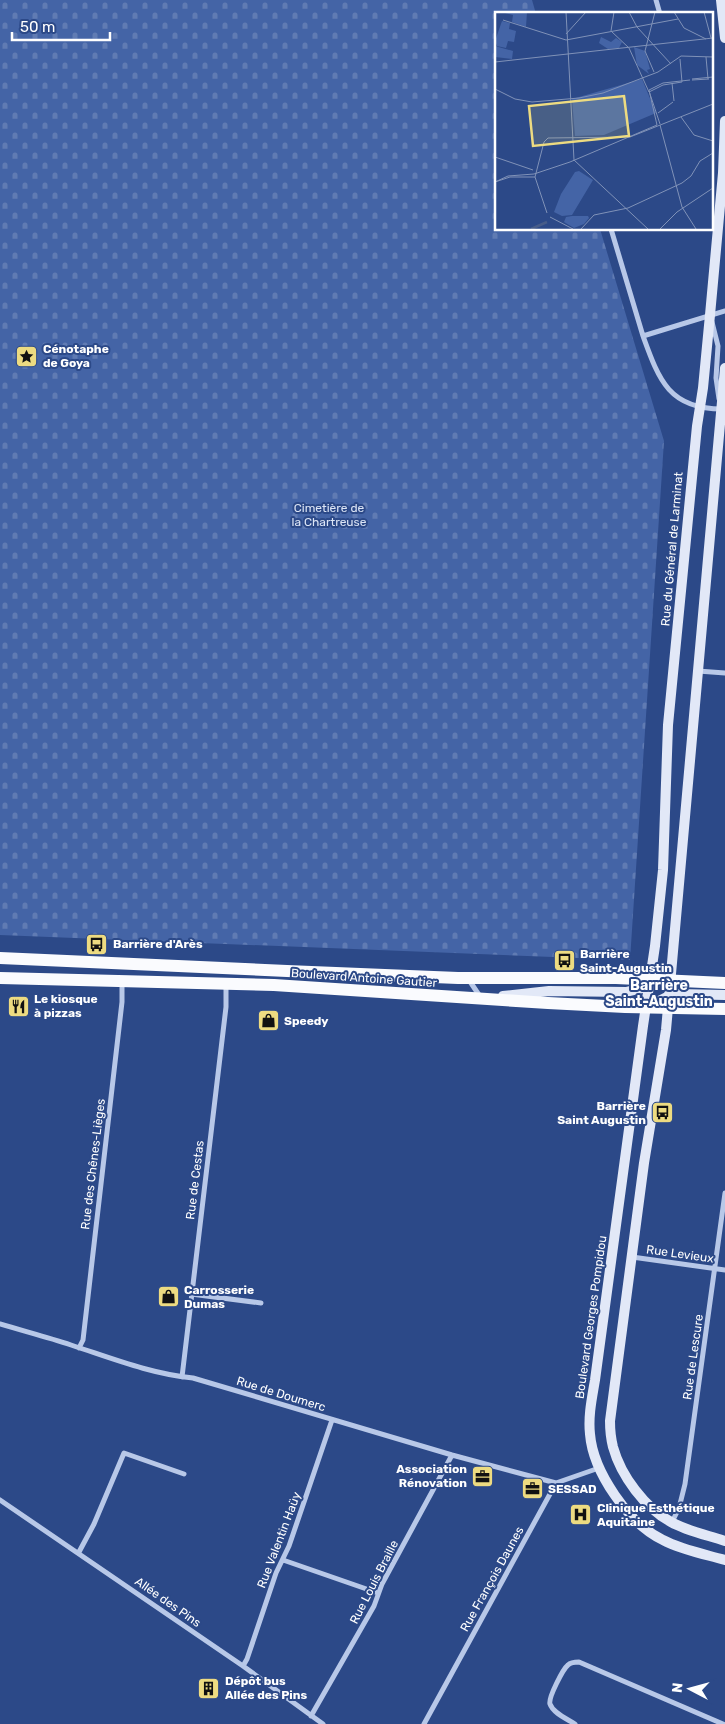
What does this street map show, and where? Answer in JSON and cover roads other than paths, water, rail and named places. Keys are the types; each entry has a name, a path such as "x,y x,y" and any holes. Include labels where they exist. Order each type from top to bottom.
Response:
{"main road":[{"path":"721,0 725,38"},
{"name":"Rue du Général de Larminat","path":"646,1008 663,870 668,725 710,315 723,173 725,121"},
{"path":"725,368 723,409 666,1030 644,1163 610,1421 613,1448 623,1470 635,1488 654,1510 672,1523 725,1541"},
{"name":"Boulevard Antoine Gautier","path":"0,958 287,972 468,978 616,978 650,983 670,980 725,983"},
{"name":"Boulevard Antoine Gautier","path":"0,978 280,986 646,1008 668,1002 725,1009"},
{"path":"481,998 549,991 626,992 650,983"},
{"path":"668,1002 678,994 725,995"},
{"name":"Boulevard Georges Pompidou","path":"646,1008 590,1419 590,1434 599,1468 620,1501 636,1521 648,1532 674,1545 725,1560"}],"street":[{"path":"611,230 643,336 655,370 663,383 681,400 700,408 723,409 716,389 718,346 717,336 710,315"},
{"path":"643,336 725,311"},
{"path":"698,671 725,673"},
{"path":"468,978 481,998"},
{"name":"Rue des Chênes-Lièges","path":"79,1348 83,1340 122,1002 122,982"},
{"name":"Rue de Cestas","path":"182,1377 191,1294 206,1190 226,1007 226,984"},
{"name":"Rue de Lescure","path":"672,1523 679,1508 685,1484 725,1193"},
{"name":"Rue Levieux","path":"632,1257 725,1270"},
{"path":"191,1294 261,1303"},
{"name":"Rue de Doumerc","path":"0,1324 171,1376 193,1378 452,1455 556,1483"},
{"name":"Rue Valentin Haüy","path":"242,1666 247,1659 276,1573 289,1546 332,1420"},
{"path":"79,1552 94,1524 124,1453 184,1474"},
{"name":"Rue Louis Braille","path":"311,1716 369,1614 378,1593 452,1455"},
{"path":"556,1483 599,1468"},
{"name":"Rue François Daunes","path":"424,1724 556,1483"},
{"name":"Allée des Pins","path":"0,1500 79,1552 323,1724"},
{"path":"283,1560 378,1593"},
{"path":"574,1724 550,1704 550,1696 567,1666 573,1662 579,1662 724,1724"}],"place":[{"name":"Cénotaphe de Goya","path":"27,356"},
{"name":"Barrière d'Arès","path":"97,944"},
{"name":"Barrière Saint-Augustin","path":"564,961"},
{"name":"Le kiosque à pizzas","path":"18,1006"},
{"name":"Speedy","path":"268,1021"},
{"name":"Barrière Saint Augustin","path":"662,1113"},
{"name":"Carrosserie Dumas","path":"168,1297"},
{"name":"Association Rénovation","path":"483,1476"},
{"name":"SESSAD","path":"532,1489"},
{"name":"Clinique Esthétique Aquitaine","path":"581,1515"},
{"name":"Dépôt bus Allée des Pins","path":"209,1688"}],"district":[{"name":"Barrière Saint-Augustin","path":"659,994"}],"park label":[{"name":"Cimetière de la Chartreuse","path":"329,515"}]}
